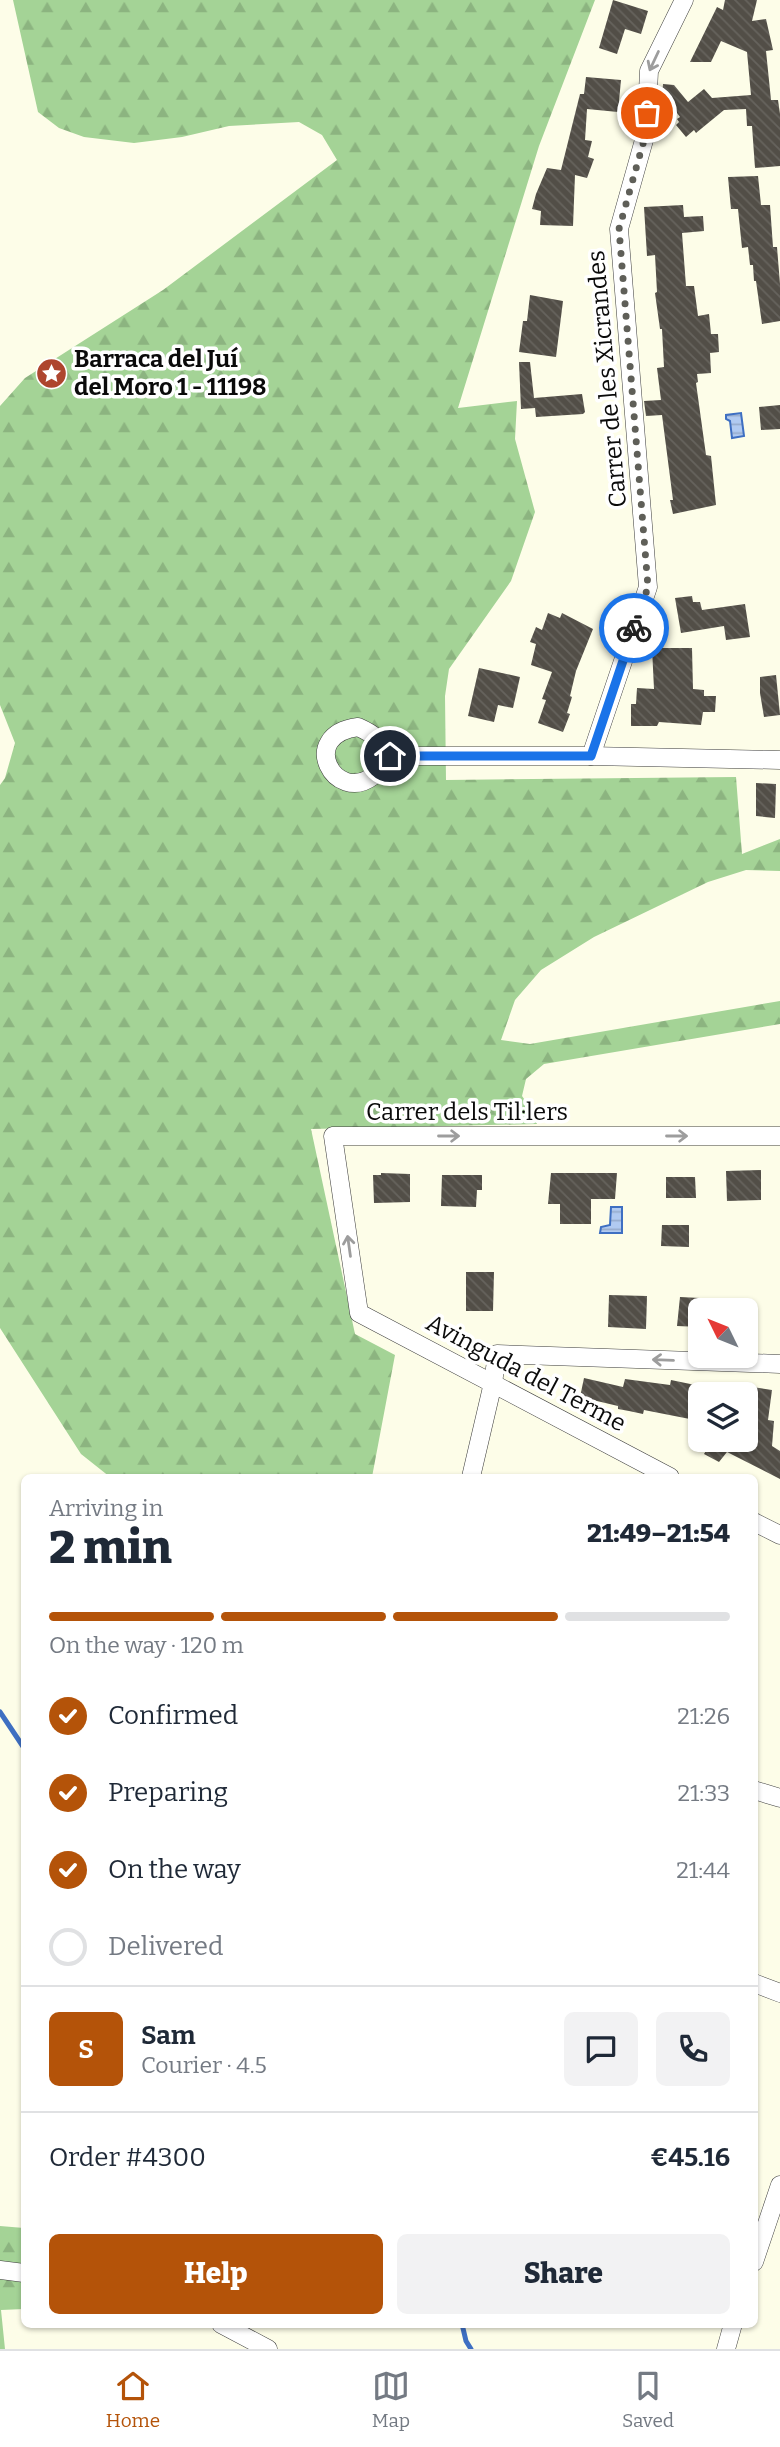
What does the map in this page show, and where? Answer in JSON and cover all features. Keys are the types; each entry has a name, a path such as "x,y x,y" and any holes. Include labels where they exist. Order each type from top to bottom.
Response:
{"street":[{"name":"Carrer de les Xicrandes","path":"591,756 648,587 619,229 646,133 649,71 684,0"},
{"path":"390,756 780,760"},
{"name":"Carrer dels Til·lers","path":"359,1313 333,1136 780,1136"},
{"name":"Avinguda del Terme","path":"359,1313 664,1474"},
{"path":"472,1474 493,1383 496,1354 780,1364"},
{"path":"758,1524 780,1535"},
{"path":"758,1791 780,1798"},
{"path":"758,1985 780,1993"},
{"path":"758,2250 780,2185"},
{"path":"0,2270 21,2273"},
{"path":"229,2328 268,2349"},
{"path":"726,2349 732,2328"}],"green space":[{"path":"13,0 595,0 539,146 458,408 517,401 515,439 535,512 511,581 449,669 445,696 446,780 736,777 742,854 780,839 780,871 746,870 708,882 594,937 541,970 515,1000 501,1040 530,1044 780,1001 780,1024 544,1064 526,1079 522,1096 537,1124 311,1129 355,1334 395,1355 373,1474 106,1474 81,1454 0,1328 0,785 5,778 15,743 0,705 0,406 25,378 163,290 337,160 322,135 299,122 229,126 182,137 134,143 84,137 59,128 38,112"},
{"path":"0,2226 21,2228 21,2309 1,2310 5,2349 0,2349"}],"water":[{"path":"741,413 744,436 732,438 730,421 726,419 726,415"},
{"path":"611,1207 622,1207 622,1233 600,1233 601,1227 610,1225"}],"building":[{"path":"613,0 648,11 641,34 625,29 617,54 599,48"},
{"path":"725,0 757,0 752,21 766,19 773,50 766,51 771,100 778,100 780,114 780,166 755,168 752,126 747,126 746,109 724,110 696,133 694,130 686,137 676,125 680,117 666,98 662,98 663,84 674,85 688,102 704,89 712,98 751,95 747,52 721,41 711,62 690,62 717,7 723,10"},
{"path":"586,77 621,80 618,112 587,109 585,140 592,141 588,157 594,159 587,178 575,175 573,226 540,225 541,211 532,209 536,194 547,168 561,170 580,94 584,94"},
{"path":"758,176 761,205 770,205 773,247 777,247 780,284 780,321 762,324 753,265 750,265 748,247 742,248 738,209 731,209 728,177"},
{"path":"683,205 684,217 703,216 704,231 682,233 686,286 694,286 698,316 709,314 711,334 718,334 719,352 710,353 711,373 697,374 696,383 706,455 711,456 716,505 673,514 662,415 646,416 644,401 661,400 657,368 664,367 662,329 655,293 655,255 647,256 644,207"},
{"path":"530,295 563,301 556,357 519,352"},
{"path":"519,362 530,362 534,398 582,394 585,412 536,417 535,408 521,409"},
{"path":"780,405 780,429 761,430 759,407"},
{"path":"692,596 693,602 700,602 702,610 745,604 750,637 726,640 724,626 681,633 675,598"},
{"path":"548,613 560,618 562,613 593,629 576,671 567,713 570,714 563,732 538,723 546,700 542,699 552,672 531,665 536,644 530,642 536,627 542,630"},
{"path":"652,648 692,648 693,689 704,690 704,696 716,696 715,712 703,712 701,725 659,722 657,726 631,726 631,704 636,704 637,688 654,689"},
{"path":"479,668 520,677 513,708 498,705 494,722 468,716"},
{"path":"776,675 780,715 764,717 760,677"},
{"path":"756,783 776,784 775,818 756,816"},
{"path":"761,1170 761,1200 727,1201 726,1171"},
{"path":"551,1173 617,1173 615,1199 591,1199 591,1224 560,1224 560,1204 548,1204"},
{"path":"410,1174 410,1202 374,1203 373,1175"},
{"path":"442,1175 482,1175 482,1190 477,1190 476,1207 441,1206"},
{"path":"666,1177 695,1177 696,1198 666,1198"},
{"path":"662,1225 689,1225 689,1247 661,1246"},
{"path":"466,1272 494,1272 493,1311 466,1311"},
{"path":"609,1295 647,1296 646,1329 608,1327"},
{"path":"680,1297 700,1298 688,1298 688,1326 677,1326"},
{"path":"584,1378 623,1387 625,1379 670,1385 671,1380 688,1384 688,1419 644,1410 643,1414 618,1409 618,1406 580,1397"},
{"path":"758,1388 772,1390 768,1420 774,1421 772,1446 780,1451 780,1479 727,1452 758,1452"},
{"path":"705,1452 727,1452 719,1462 704,1454"}],"waterway":[{"path":"0,1712 21,1744"},
{"path":"463,2328 471,2349"}],"way so far":[{"path":"634,628 648,587 619,229 646,133 647,113"}],"place":[{"name":"Barraca del Juí del Moro 1 - 11198","path":"51,373"}],"route":[{"path":"390,756 591,756 634,628"}]}
